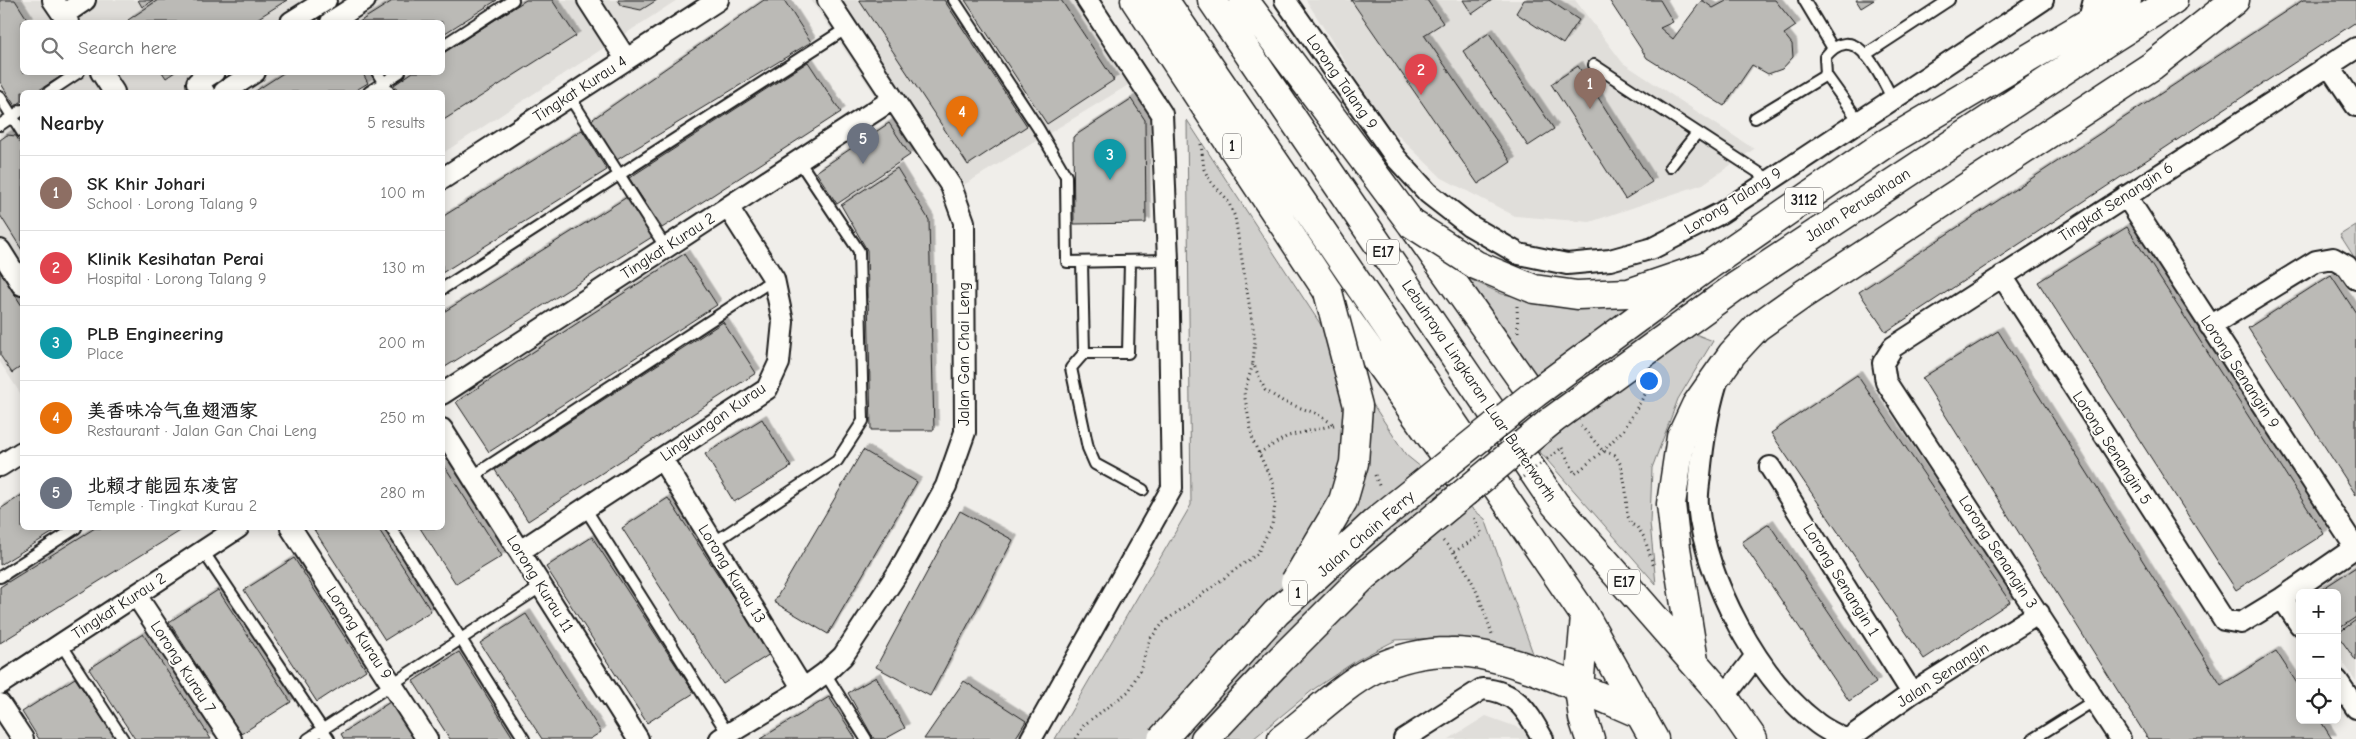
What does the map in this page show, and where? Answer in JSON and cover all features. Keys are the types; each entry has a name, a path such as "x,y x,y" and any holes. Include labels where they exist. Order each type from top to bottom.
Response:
{"main road":[{"name":"1","path":"1135,0 1328,292 1450,463 1470,502 1551,421"},
{"name":"E17","path":"1164,0 1585,616 1654,739"},
{"name":"Lebuhraya Lingkaran Luar Butterworth","path":"1212,0 1555,504 1694,661 1724,697 1753,739"},
{"path":"1244,0 1411,223 1551,421"},
{"name":"Jalan Perusahaan","path":"1551,421 2127,0"},
{"name":"Jalan Perusahaan","path":"1533,395 1708,266 1886,143 2095,23 2173,0"},
{"path":"1694,661 1671,504 1675,470 1681,437 1692,413 1732,354 1757,327 1782,309 2152,66 2235,0"},
{"path":"1411,223 1476,265 1534,290 1577,294 1629,293 1708,266"},
{"path":"1276,613 1321,542 1343,501 1354,463 1358,406 1328,292"},
{"name":"1","path":"1450,463 1533,395"},
{"name":"Jalan Chain Ferry","path":"1162,739 1276,613 1375,522 1450,463"},
{"name":"Jalan Chain Ferry","path":"1205,739 1276,664 1363,577 1470,502"},
{"path":"1585,616 1579,688 1583,718 1590,739"},
{"path":"1282,739 1372,671 1402,659 1450,652 1496,659 1579,688 1640,714"}],"street":[{"path":"61,12 85,0"},
{"path":"294,20 326,0"},
{"path":"336,15 365,0"},
{"path":"588,0 626,59"},
{"name":"Jalan Gan Chai Leng","path":"724,737 803,689 825,673 843,656 899,571 946,486 965,432 964,222 951,186 828,0"},
{"path":"1031,739 1172,488 1168,260 1162,114 1087,0"},
{"name":"Lorong Talang 9","path":"1285,0 1396,158 1428,193 1469,225 1519,254 1566,264 1610,260 1653,248 1721,213 1892,98 2043,0"},
{"name":"Tingkat Kurau 4","path":"445,176 626,59 706,3"},
{"name":"Tingkat Senangin 6","path":"1883,363 1893,347 2356,48"},
{"path":"2329,66 2356,106"},
{"path":"102,75 113,90"},
{"path":"202,90 197,83 209,75"},
{"path":"227,90 250,75"},
{"name":"Tingkat Kurau 2","path":"445,388 666,248 893,99"},
{"name":"Lorong Senangin 9","path":"2126,196 2355,547"},
{"name":"Lingkungan Kurau","path":"520,551 767,389 779,363 783,322 774,279 728,207"},
{"path":"0,250 20,282"},
{"path":"2210,326 2316,261 2332,258 2347,266 2356,279"},
{"name":"Lorong Senangin 5","path":"2002,276 2224,620 2241,623 2282,598"},
{"name":"Lorong Senangin 3","path":"1883,363 1886,382 2120,739"},
{"path":"1719,374 1704,435 1698,503 1704,542 1710,560 1724,597 1756,657 1799,707 1818,724 1844,739"},
{"name":"Lorong Kurau 11","path":"445,433 638,739"},
{"path":"0,466 20,453"},
{"name":"Lorong Kurau 13","path":"662,459 803,689"},
{"name":"Lorong Senangin 1","path":"1770,467 1912,693"},
{"name":"Tingkat Kurau 2","path":"0,684 203,551 232,530"},
{"name":"Lorong Kurau 9","path":"292,530 426,739"},
{"path":"2296,619 2282,598 2355,547"},
{"name":"Lorong Kurau 7","path":"136,595 231,739"},
{"name":"Jalan Senangin","path":"1848,739 1912,693 2039,613"},
{"path":"1724,697 1756,657"},
{"path":"2341,686 2356,708"},
{"path":"1404,739 1482,689 1516,699 1526,711 1543,739"},
{"path":"0,704 22,739"}],"lane":[{"path":"445,44 514,0"},
{"path":"954,0 1061,165 1066,176 1067,262 1168,260"},
{"path":"1804,0 1832,47"},
{"path":"1865,55 1949,0"},
{"path":"445,288 847,28"},
{"path":"1859,121 1826,75 1825,57 1832,47 1844,43 1857,46 1865,55 1892,98"},
{"path":"1594,65 1770,180"},
{"path":"52,90 74,75"},
{"path":"379,75 389,90"},
{"path":"372,90 396,75"},
{"path":"1755,118 1826,75"},
{"path":"570,96 666,248"},
{"path":"0,97 20,129"},
{"path":"0,125 20,111"},
{"path":"1670,167 1697,133"},
{"path":"713,543 837,461 864,421 860,251 799,161"},
{"path":"1084,353 1128,353 1130,261"},
{"path":"1082,262 1084,353 1072,368 1088,448 1095,464 1143,490"},
{"path":"473,476 774,279"},
{"path":"585,508 724,737"},
{"path":"0,577 73,530"},
{"path":"392,530 524,739"},
{"path":"203,551 329,739"},
{"path":"308,739 542,586"},
{"path":"61,644 123,739"},
{"path":"825,673 866,739"},
{"path":"2033,739 2095,700"}],"path":[{"path":"1076,739 1084,725 1129,691 1140,670 1150,639 1164,622 1257,554 1272,525 1275,505 1273,483 1253,441 1244,393 1253,363 1255,340 1235,217 1227,199 1210,181 1204,169 1201,141"},
{"path":"1517,305 1518,334"},
{"path":"1253,363 1265,390 1284,402 1316,413 1334,424 1341,431"},
{"path":"1579,423 1603,451 1615,455 1621,464 1627,514 1631,524 1637,527 1644,537 1654,567 1683,592"},
{"path":"1259,453 1288,436 1334,424"},
{"path":"1562,448 1575,474"},
{"path":"1374,473 1381,490"},
{"path":"1454,552 1482,534 1470,502"},
{"path":"1441,540 1454,552 1483,606 1492,634 1496,659"}],"shaded area":[{"path":"0,0 677,0 445,152 445,90 20,90 20,393 0,362"},
{"path":"811,0 1101,0 1148,73 944,197"},
{"path":"1306,0 1575,0 1623,63 1754,149 1703,184 1590,222 1515,216 1442,178 1382,120"},
{"path":"1187,120 1406,455 1485,519 1535,659 1458,637 1396,640 1357,660 1314,689 1253,739 1055,739 1191,505"},
{"path":"2356,225 2356,260 2340,235"},
{"path":"1456,273 1502,294 1580,305 1622,305 1713,341 1678,399 1652,468 1650,523 1656,584 1532,443 1559,427"},
{"path":"2356,562 2356,681 2341,659 2341,589 2316,589"},
{"path":"1486,716 1528,731 1533,739 1449,739"}],"building":[{"path":"0,0 15,0 28,20 20,20 20,75 63,75 39,90 20,90 20,102 15,106 0,82"},
{"path":"138,0 153,0 142,7"},
{"path":"158,0 287,0 255,20 128,20"},
{"path":"394,0 497,0 445,33 445,20 362,20"},
{"path":"526,0 552,0 576,36 445,119 445,90 397,90 394,85 409,75 445,75 445,52"},
{"path":"618,0 657,0 641,10 622,6"},
{"path":"764,0 784,0 811,42 615,161 590,121"},
{"path":"859,0 944,0 1027,126 968,165"},
{"path":"965,0 1061,0 1114,80 1047,124"},
{"path":"1351,0 1427,0 1443,23 1424,35 1511,162 1478,184"},
{"path":"1463,0 1492,0 1472,14"},
{"path":"1524,0 1549,0 1579,20 1563,44 1516,13"},
{"path":"1609,0 1660,0 1673,22 1660,28 1673,39 1702,0 1713,8 1728,0 1775,0 1796,26 1784,34 1792,44 1793,57 1782,69 1768,74 1752,65 1724,106 1647,58"},
{"path":"1856,0 1874,0 1861,8"},
{"path":"2303,0 2356,0 2356,22 1886,332 1859,292"},
{"path":"1489,33 1554,129 1528,146 1463,51"},
{"path":"808,62 841,112 662,228 629,178"},
{"path":"1578,66 1652,182 1625,199 1551,84"},
{"path":"280,75 364,75 368,83 356,90 257,90"},
{"path":"1131,99 1145,120 1146,223 1074,224 1073,137"},
{"path":"889,123 910,155 837,204 816,172"},
{"path":"582,130 607,170 445,271 445,215"},
{"path":"7,135 16,136 20,143 20,247 0,215 0,140"},
{"path":"897,168 929,220 934,430 871,430 867,250 841,205"},
{"path":"627,197 652,237 445,367 445,311"},
{"path":"2127,227 2324,534 2236,590 2038,282"},
{"path":"684,254 717,305 489,452 456,402"},
{"path":"0,271 20,303 20,367 12,373 0,355"},
{"path":"2331,275 2356,313 2356,495 2248,328"},
{"path":"723,322 756,373 528,521 495,470"},
{"path":"1998,331 2221,685 2276,651 2296,682 2296,724 2323,724 2332,739 2148,739 1922,378"},
{"path":"1857,375 2010,602 1924,659 1771,433"},
{"path":"762,419 791,467 734,502 705,454"},
{"path":"863,450 917,482 828,634 774,602"},
{"path":"445,467 502,556 456,584 421,530 445,530"},
{"path":"20,496 20,530 57,530 0,565 0,509"},
{"path":"668,498 770,654 723,684 622,528"},
{"path":"960,511 1013,540 930,696 876,667"},
{"path":"1769,524 1876,683 1849,701 1742,542"},
{"path":"92,530 182,530 0,643 0,587"},
{"path":"314,530 379,530 431,611 385,640"},
{"path":"592,537 694,693 647,723 546,567"},
{"path":"294,558 366,670 317,702 244,590"},
{"path":"2356,567 2356,620 2341,631 2341,589 2322,589"},
{"path":"218,590 291,702 241,734 169,622"},
{"path":"526,614 601,732 590,739 542,739 480,643"},
{"path":"2356,617 2356,661 2341,640 2341,627"},
{"path":"143,634 211,739 135,739 89,669"},
{"path":"459,652 514,739 450,739 413,681"},
{"path":"876,677 905,728 885,739 874,739 848,693"},
{"path":"75,678 116,739 39,739 22,712"},
{"path":"964,681 1026,721 1015,739 924,739"},
{"path":"829,697 856,739 760,739"},
{"path":"390,702 414,739 344,739 341,734"}],"place":[{"name":"Klinik Kesihatan Perai","path":"1421,95"},
{"name":"SK Khir Johari","path":"1590,109"},
{"name":"美香味冷气鱼翅酒家","path":"962,137"},
{"name":"北赖才能园东凌宫","path":"863,164"},
{"name":"PLB Engineering","path":"1110,180"}]}
